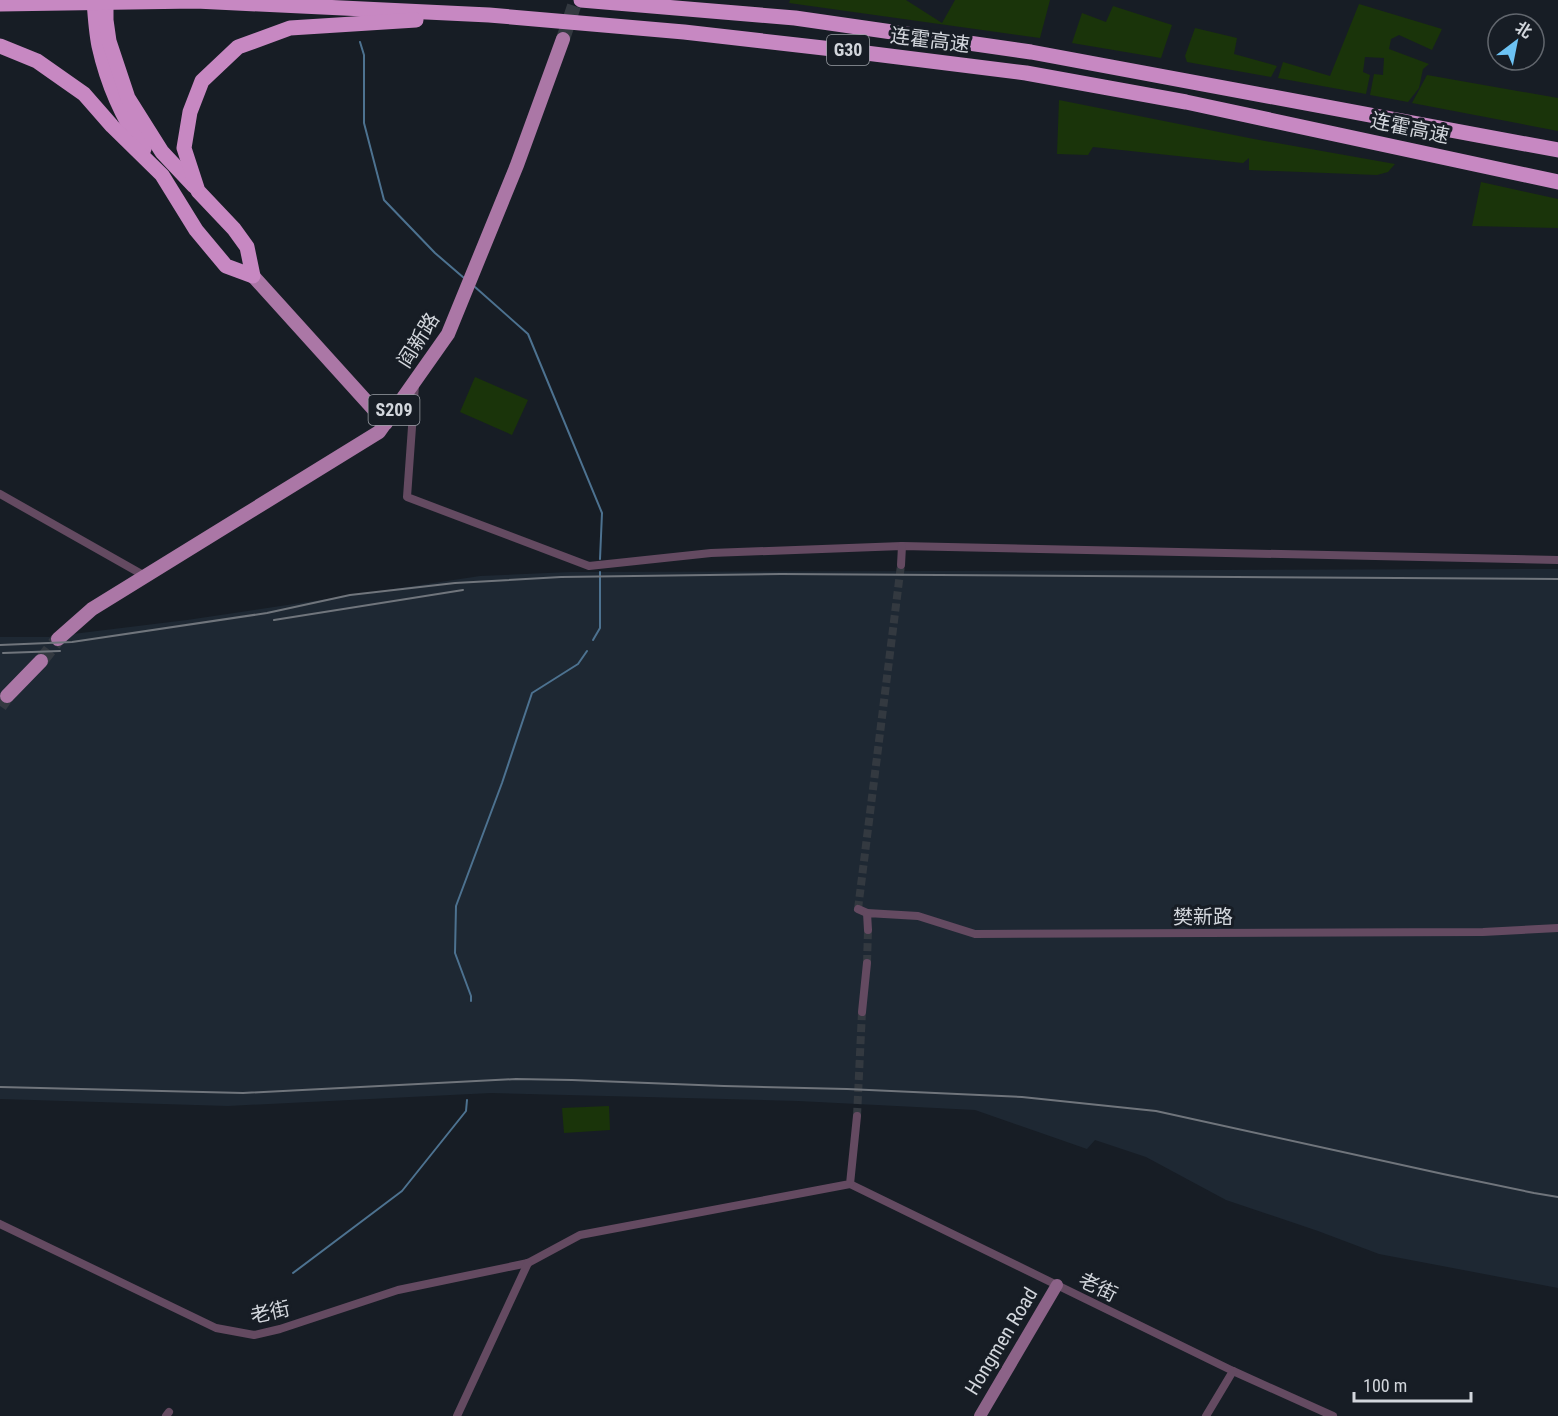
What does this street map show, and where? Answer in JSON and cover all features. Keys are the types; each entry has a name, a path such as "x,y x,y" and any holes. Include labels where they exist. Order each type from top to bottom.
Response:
{"highway":[{"path":"106,0 109,41 128,98 162,152 234,229 247,247 253,276"},
{"name":"连霍高速","path":"581,0 795,18 1031,52 1558,150"},
{"path":"629,0 666,7"},
{"path":"86,1 116,100 137,139 196,230 226,266 253,276"},
{"name":"连霍高速","path":"0,4 196,1 489,15 684,32 1026,73 1186,102 1558,182"},
{"path":"198,191 184,148 190,112 202,81 238,47 290,28 489,15"},
{"path":"0,46 37,61 84,94 112,126 162,175"}],"main road":[{"name":"阎新路","path":"58,639 92,609 379,432 448,334 517,165 563,39"},
{"path":"253,276 386,423"},
{"path":"7,696 41,661"}],"street":[{"path":"415,381 407,497 590,566 711,552 902,546 1558,560"},
{"path":"0,494 146,576"},
{"path":"902,546 902,565"},
{"name":"樊新路","path":"868,930 862,911 918,916 975,934 1483,932 1558,928"},
{"path":"862,1012 867,963"},
{"path":"850,1184 857,1116"},
{"name":"老街","path":"0,1224 216,1328 254,1335 280,1329 398,1290 528,1263 580,1235 850,1184 1233,1371 1333,1416"},
{"path":"457,1416 528,1263"},
{"name":"Hongmen Road","path":"980,1416 1057,1286"},
{"path":"1206,1416 1233,1371"}],"shaded area":[{"path":"1558,569 1558,1288 1379,1254 1226,1200 1146,1157 1095,1140 1087,1149 975,1110 798,1101 491,1093 228,1106 0,1099 0,637 48,637 187,620 480,576 570,572"}],"green space":[{"path":"790,0 906,0 942,23 955,0 1050,0 1040,38 789,3"},
{"path":"1359,4 1442,29 1432,50 1399,35 1391,39 1389,49 1429,64 1423,69 1419,88 1408,102 1370,95 1374,74 1383,75 1384,58 1365,57 1363,72 1370,75 1366,94 1278,78 1283,62 1330,76"},
{"path":"1113,6 1172,25 1161,58 1072,43 1082,13 1106,22"},
{"path":"1195,28 1237,38 1234,54 1277,66 1271,77 1187,62 1185,56"},
{"path":"1427,75 1558,98 1558,131 1412,103"},
{"path":"1059,100 1254,139 1395,164 1388,172 1377,175 1249,170 1249,158 1243,163 1093,147 1088,155 1057,154"},
{"path":"1481,182 1558,199 1558,228 1472,226"},
{"path":"475,377 528,400 512,435 460,412"},
{"path":"609,1106 610,1130 564,1133 562,1108"}],"waterway":[{"path":"360,42 364,55 364,123 384,200 435,253 464,278"},
{"path":"475,287 528,334 602,513 600,559"},
{"path":"593,640 600,628 600,572"},
{"path":"471,1001 455,953 456,906 502,783 532,693 578,664 587,651"},
{"path":"293,1273 402,1191 466,1111 467,1100"}],"tunnel":[{"path":"563,39 576,0"},
{"path":"858,909 901,565"},
{"path":"41,661 58,639"},
{"path":"0,706 7,696"},
{"path":"867,963 868,930"},
{"path":"857,1116 862,1012"}],"railway":[{"path":"0,645 72,642 267,613 350,595 455,583 561,577 781,574 1558,579"},
{"path":"274,620 463,590"},
{"path":"3,653 60,651"},
{"path":"0,1087 243,1093 516,1079 1022,1097 1156,1111 1558,1197"}]}
